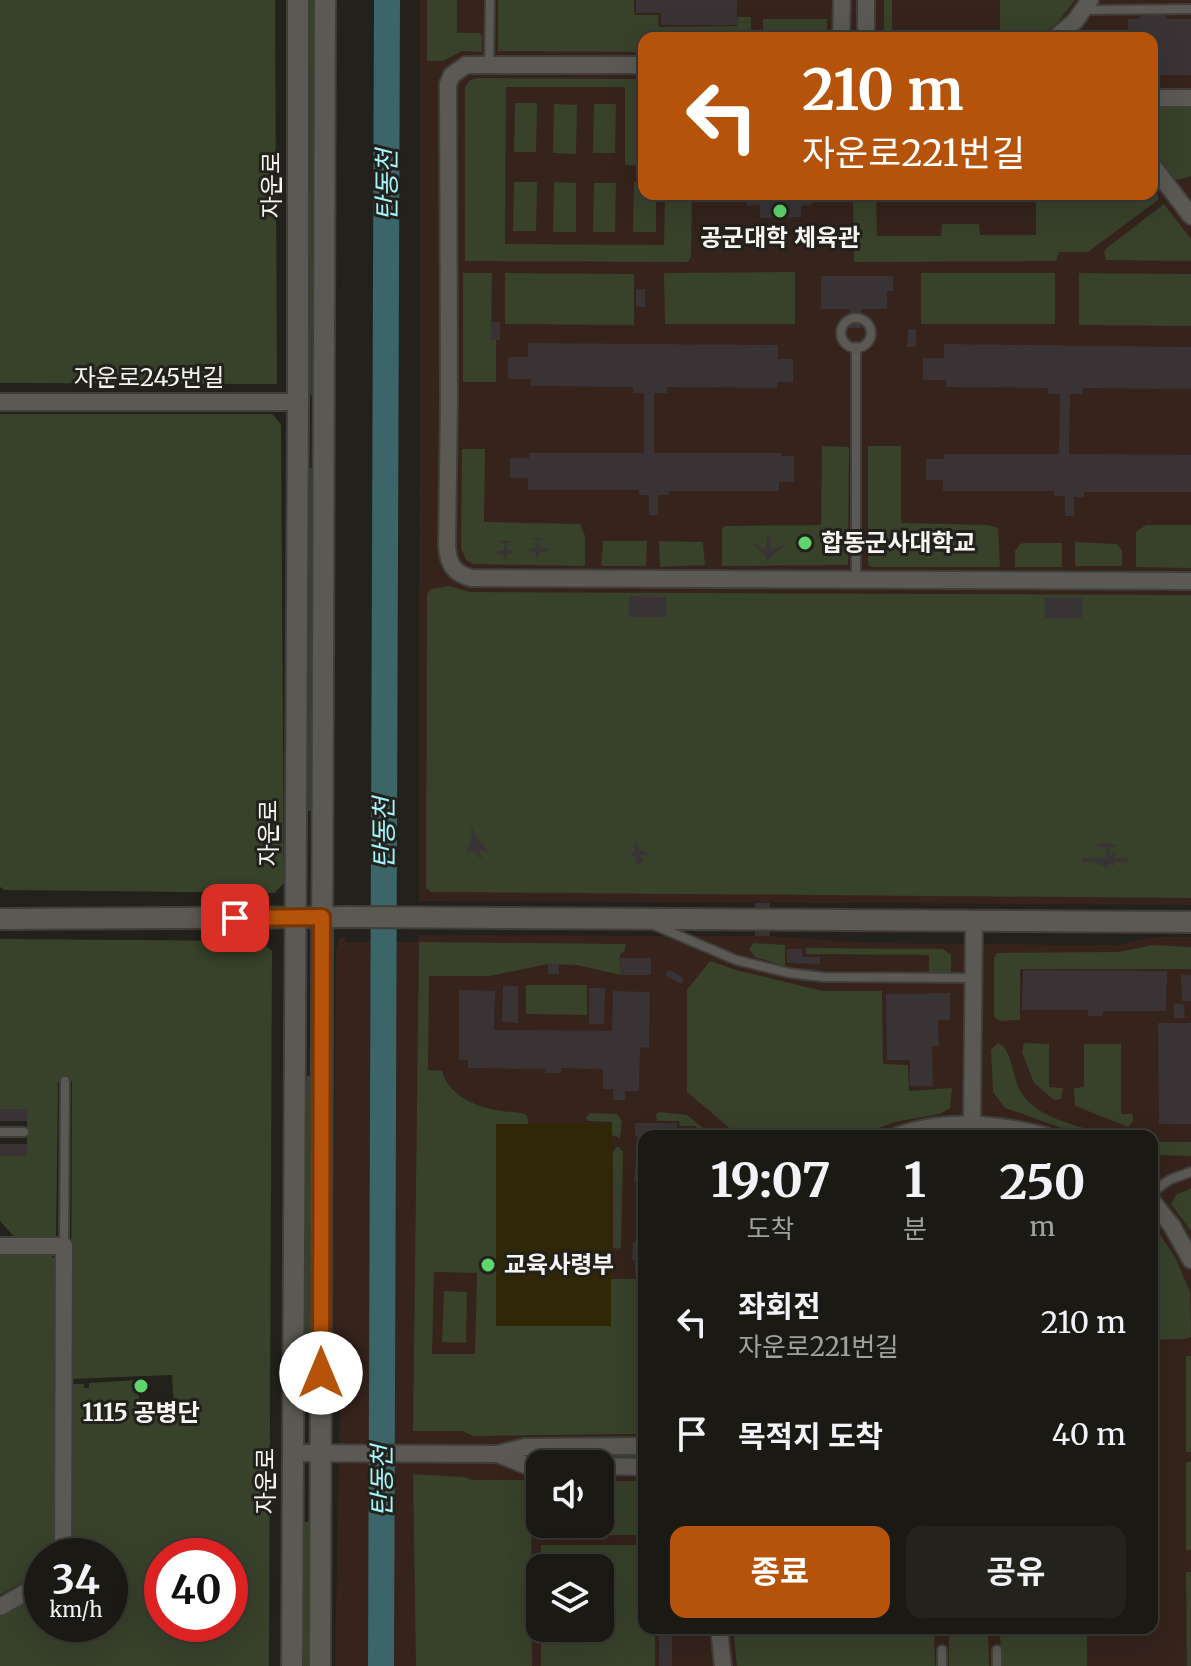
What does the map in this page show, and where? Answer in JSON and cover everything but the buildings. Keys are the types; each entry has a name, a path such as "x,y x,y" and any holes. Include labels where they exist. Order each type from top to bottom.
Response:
{"street":[{"name":"자운로","path":"292,1666 298,0"},
{"path":"320,1666 325,0"},
{"path":"841,32 842,0"},
{"path":"866,0 866,32"},
{"path":"1061,32 1083,10"},
{"path":"1074,32 1083,10"},
{"path":"638,65 466,65 452,75 447,95 447,546 448,557 455,571 472,578 1191,581"},
{"path":"1158,98 1191,98"},
{"path":"1158,173 1191,216"},
{"name":"자운로245번길","path":"0,402 298,402"},
{"path":"0,919 419,917 1191,922"},
{"path":"972,1125 974,921"},
{"path":"920,1130 935,1126 972,1125 1021,1130"},
{"path":"1158,1208 1191,1260"},
{"path":"3,1243 64,1246 63,1538"},
{"path":"292,1453 498,1454 525,1447 638,1446"},
{"path":"498,1454 526,1465"},
{"path":"614,1466 638,1467"},
{"path":"0,1607 24,1593"},
{"path":"720,1634 723,1666"}],"lane":[{"path":"489,64 490,0"},
{"path":"1083,10 1191,9"},
{"path":"856,347 856,580"},
{"path":"639,918 736,960 789,973 823,977 974,978"},
{"path":"64,1246 65,1081"},
{"path":"0,1132 24,1132"},
{"path":"1158,1188 1191,1172"},
{"path":"942,1650 942,1666"},
{"path":"997,1650 997,1666"}],"shaded area":[{"name":"합동군사대학교","path":"420,0 1191,0 1191,905 419,901"},
{"name":"교육사령부","path":"419,935 770,936 874,943 1117,945 1153,937 1191,937 1191,1666 335,1666 340,1393 332,1376 336,949 339,939 345,936 345,942 418,942"}],"green space":[{"path":"0,0 275,0 277,384 0,383"},
{"path":"308,0 314,0 315,393 312,397 309,392"},
{"path":"427,0 457,0 457,33 479,33 482,36 482,52 462,51 443,61 427,61"},
{"path":"498,0 634,0 634,15 658,15 659,27 737,26 738,17 751,17 751,32 638,32 638,52 498,51"},
{"path":"884,0 892,0 892,32 884,32"},
{"path":"1000,0 1075,0 1058,22 1046,32 1000,32"},
{"path":"763,19 827,19 827,32 763,32"},
{"path":"638,79 638,166 625,165 625,87 506,87 505,244 664,245 665,200 692,200 691,257 688,262 465,261 465,87 470,80"},
{"path":"515,103 537,103 536,152 514,152"},
{"path":"554,104 577,105 576,154 553,153"},
{"path":"594,104 616,104 615,153 593,153"},
{"path":"1158,106 1191,107 1191,176 1178,180 1172,178 1158,161"},
{"path":"514,182 537,182 536,231 513,231"},
{"path":"554,182 576,183 576,232 553,232"},
{"path":"634,182 638,182 638,200 656,200 656,232 633,232"},
{"path":"594,183 616,183 615,232 593,232"},
{"path":"853,200 876,200 877,236 941,236 942,224 979,224 980,235 1036,235 1036,200 1158,200 1088,252 1059,252 1056,261 854,262"},
{"path":"1164,204 1191,239 1191,261 1106,260 1104,252 1108,247"},
{"path":"795,272 795,324 665,324 664,273"},
{"path":"463,273 492,273 491,339 496,340 496,382 463,382"},
{"path":"505,273 634,274 634,325 505,324"},
{"path":"921,273 1055,273 1055,324 921,324"},
{"path":"1079,273 1191,274 1191,326 1079,325"},
{"path":"0,414 272,414 281,424 284,883 274,893 5,890 0,887"},
{"path":"822,446 849,447 848,565 722,566 724,526 821,525"},
{"path":"868,446 901,446 901,523 989,525 998,528 1000,567 868,565"},
{"path":"462,449 485,449 484,522 580,524 585,536 585,566 473,564 466,560 461,548"},
{"path":"309,468 315,468 312,811 307,811"},
{"path":"1146,525 1191,525 1191,568 1136,567 1136,532"},
{"path":"603,541 647,541 646,566 601,565"},
{"path":"659,541 703,542 705,565 660,567"},
{"path":"1075,542 1117,544 1122,551 1122,566 1075,566"},
{"path":"1024,543 1062,543 1062,567 1015,567 1015,551"},
{"path":"449,586 470,592 1191,595 1191,898 431,892 426,888 427,594 431,589"},
{"name":"1115 공병단","path":"0,939 256,941 263,942 272,951 269,1666 0,1666 0,1616 24,1602 24,1642 128,1642 128,1538 71,1538 71,1384 84,1384 84,1388 89,1388 89,1383 138,1380 140,1411 174,1409 172,1375 71,1379 72,1081 58,1082 56,1238 16,1239 0,1221 0,1156 27,1156 27,1110 0,1109"},
{"path":"419,942 626,944 624,952 620,954 621,975 577,965 548,964 489,976 429,976 428,1070 442,1071 457,1094 474,1104 527,1115 528,1124 496,1124 611,1326 611,1279 638,1279 638,1434 473,1436 462,1431 413,1431","holes":["434,1272 477,1273 475,1354 432,1354"]},
{"path":"754,943 785,945 785,966 755,957 749,949"},
{"path":"1153,945 1191,947 1191,969 1020,969 1020,1020 1000,1021 994,1017 994,958 997,953 1119,952"},
{"path":"806,948 943,949 951,955 951,972 929,972 929,955 806,954"},
{"path":"710,961 823,991 882,991 883,1064 908,1065 909,1091 952,1088 950,1108 940,1114 895,1122 873,1130 732,1130 687,1092 687,990"},
{"path":"526,985 587,985 587,1015 526,1014"},
{"path":"998,1043 1007,1051 1018,1086 1028,1102 1049,1116 1090,1130 1068,1130 1005,1108 993,1092 991,1050"},
{"path":"1024,1043 1049,1044 1049,1087 1063,1088 1061,1099 1054,1100 1034,1083 1022,1052"},
{"path":"1084,1044 1121,1044 1121,1114 1133,1114 1133,1121 1128,1127 1075,1106 1074,1088 1084,1087"},
{"path":"306,1076 313,1076 309,1394 303,1394"},
{"path":"590,1113 617,1114 622,1121 620,1138 612,1135 612,1122 588,1121 586,1118"},
{"path":"656,1114 687,1115 706,1130 696,1130 696,1126 680,1126 679,1121 657,1121"},
{"path":"1158,1142 1191,1142 1191,1156 1158,1155"},
{"path":"616,1147 623,1152 621,1247 618,1249 613,1247 613,1152"},
{"path":"1191,1188 1191,1231 1171,1204 1176,1195"},
{"path":"1158,1232 1175,1257 1190,1292 1191,1337 1158,1340"},
{"path":"0,1253 49,1254 57,1261 57,1538 24,1538 24,1581 0,1595"},
{"path":"444,1291 467,1292 466,1343 442,1342"},
{"path":"1186,1356 1191,1356 1191,1452 1186,1452"},
{"path":"614,1452 638,1452 638,1461 614,1461"},
{"path":"1186,1462 1191,1462 1191,1550 1186,1550"},
{"path":"413,1474 472,1480 526,1480 526,1538 531,1538 531,1554 526,1554 526,1642 532,1642 532,1666 416,1666"},
{"path":"614,1481 638,1481 638,1535 614,1535"},
{"path":"303,1522 309,1522 309,1666 302,1666"},
{"path":"541,1545 638,1545 638,1634 655,1634 655,1666 541,1666 541,1642 614,1642 614,1554 541,1554"},
{"path":"1186,1572 1191,1572 1191,1666 1187,1666"},
{"path":"734,1634 934,1634 935,1666 737,1666"},
{"path":"949,1634 988,1634 989,1666 949,1666"},
{"path":"1000,1634 1087,1634 1087,1666 1001,1666"}],"sand":[{"path":"496,1124 611,1124 611,1326 496,1326"}],"waterway":[{"name":"탄동천","path":"381,1666 387,0"}],"place":[{"name":"공군대학 체육관","path":"780,211"},
{"name":"합동군사대학교","path":"805,543"},
{"name":"교육사령부","path":"488,1265"},
{"name":"1115 공병단","path":"141,1386"}],"route":[{"path":"235,918 322,917 321,1373"}]}
